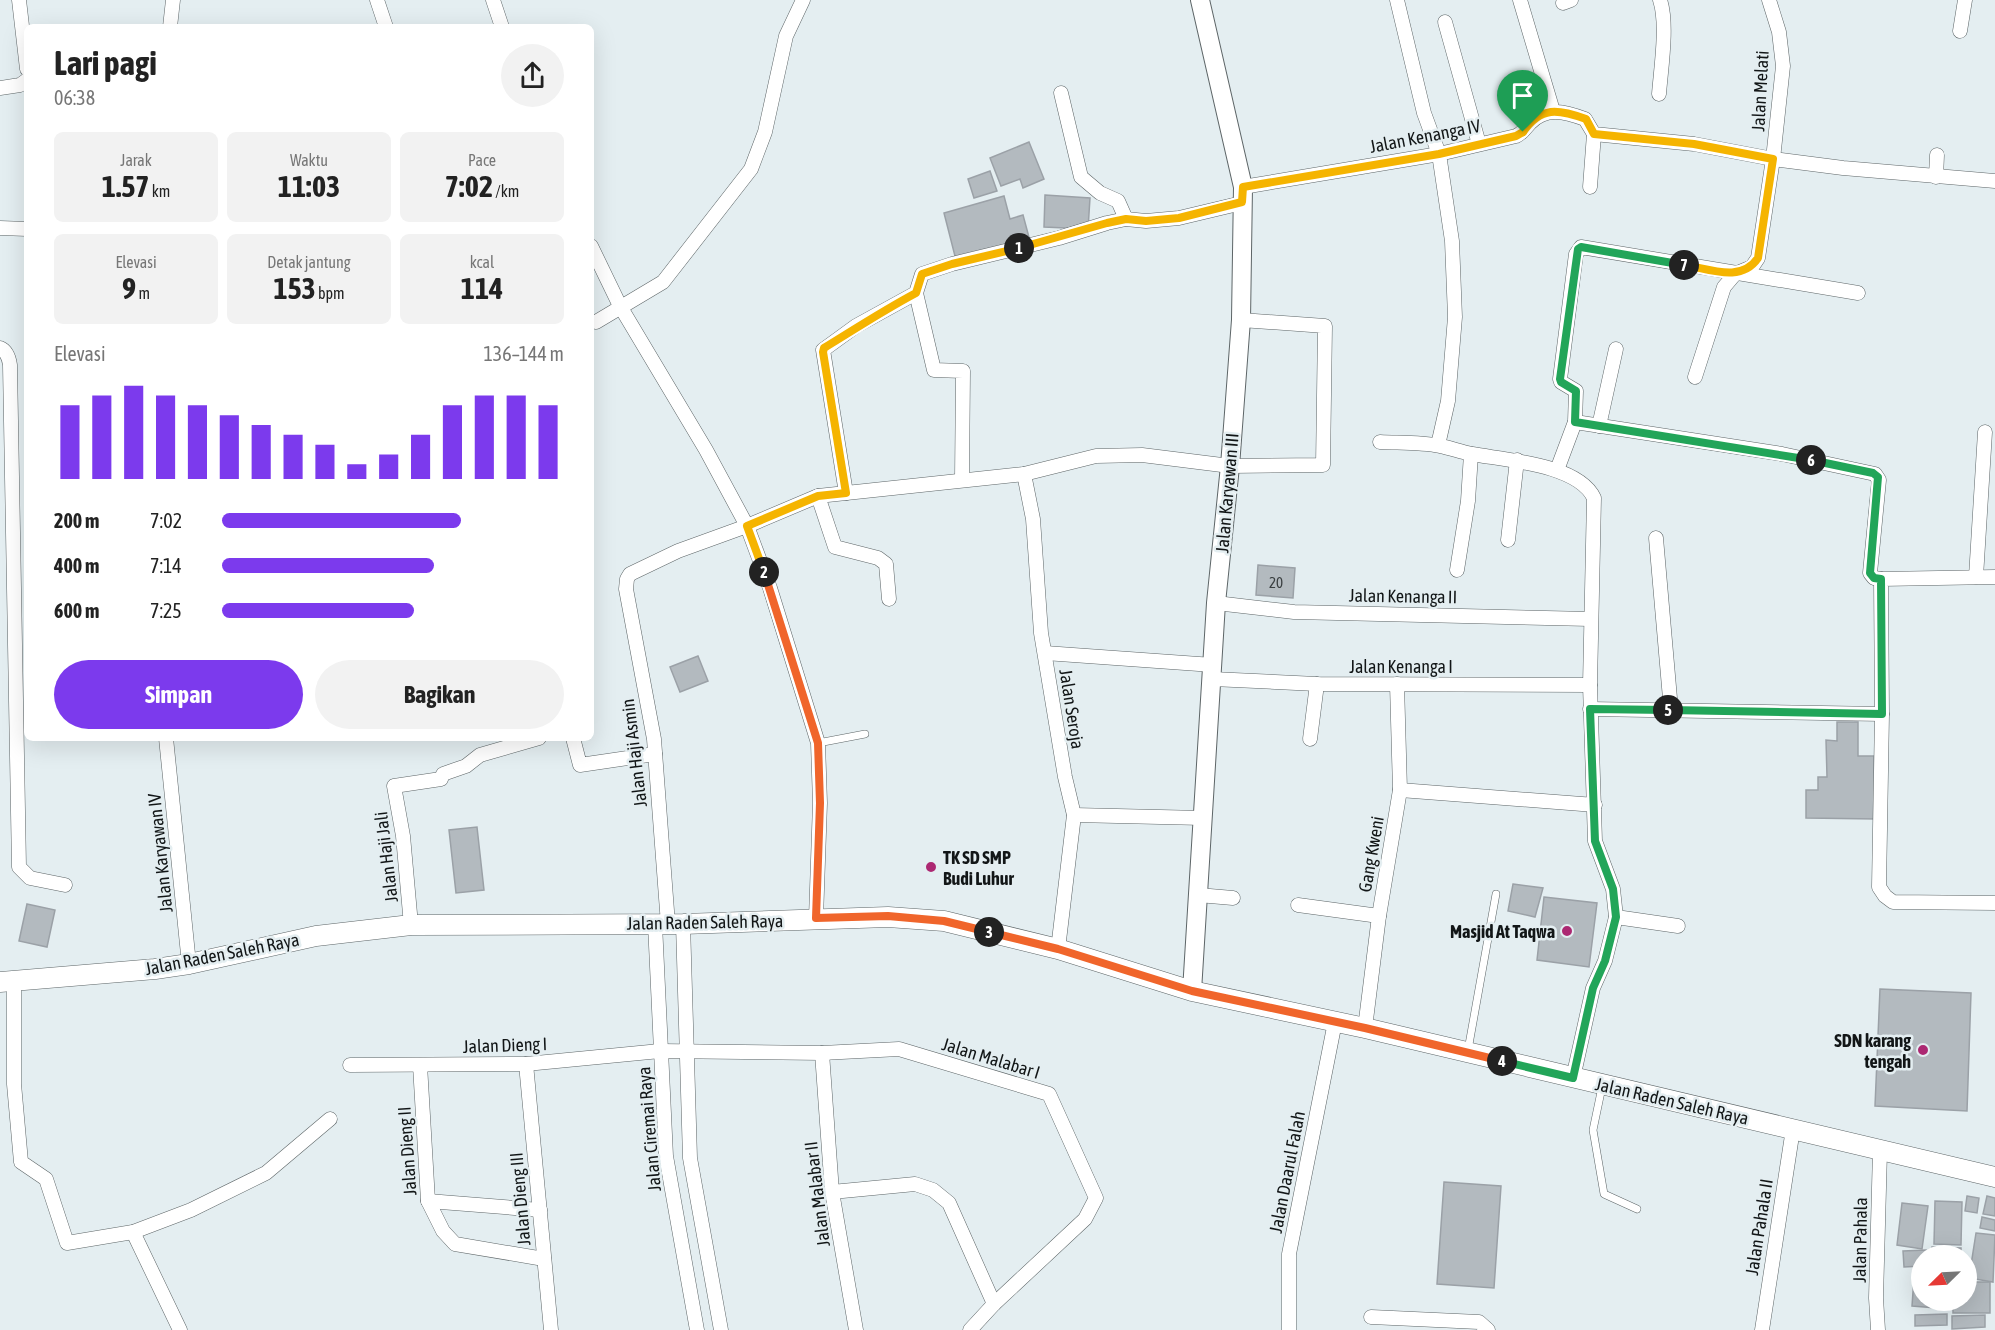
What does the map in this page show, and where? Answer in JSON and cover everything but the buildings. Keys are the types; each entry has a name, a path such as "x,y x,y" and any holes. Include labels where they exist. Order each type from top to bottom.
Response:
{"main road":[{"name":"Jalan Raden Saleh Raya","path":"7,982 189,964 316,936 411,925 669,924 888,916 944,921 1058,949 1192,991 1365,1028 1995,1178"}],"street":[{"path":"19,0 24,43"},
{"path":"170,24 173,0"},
{"path":"377,0 385,24"},
{"path":"494,0 501,24"},
{"path":"596,322 663,282 751,169 765,132 786,36 803,0"},
{"name":"Jalan Karyawan III","path":"1192,991 1216,603 1230,466 1241,320 1242,195 1200,0"},
{"path":"1397,0 1424,113 1439,154 1452,241 1455,317 1448,401 1438,445"},
{"path":"1520,0 1553,111 1586,119 1594,134 1590,187"},
{"path":"1659,94 1663,8 1660,0"},
{"name":"Jalan Melati","path":"1695,377 1724,287 1735,274 1752,267 1758,258 1773,159 1782,66 1779,32 1769,0"},
{"path":"1960,31 1965,0"},
{"path":"1445,22 1479,144"},
{"path":"0,88 20,85 24,82"},
{"path":"1061,93 1082,177 1093,188 1118,201 1126,219"},
{"name":"Jalan Kenanga IV","path":"916,293 922,274 952,264 1126,219 1146,221 1179,218 1242,195 1516,136 1537,117 1553,111"},
{"path":"1594,134 1694,144 1773,159 1843,168 1995,181"},
{"path":"1936,155 1936,177"},
{"path":"0,228 24,229"},
{"path":"1557,470 1575,422 1576,391 1560,379 1578,249 1581,247 1858,293"},
{"path":"594,252 620,306 706,450 747,526 770,588 818,743 820,803 816,918"},
{"path":"846,493 824,348 856,326 871,320 916,293 934,370 963,371 962,480"},
{"path":"747,526 818,496 1024,474 1096,456 1142,455 1230,466 1323,465 1325,326 1241,320"},
{"path":"0,348 9,357 10,365 7,536 19,867 30,878 65,885"},
{"path":"1599,426 1616,349"},
{"path":"1575,422 1782,454 1875,474 1879,480 1870,573 1874,578 1995,577"},
{"path":"1976,577 1985,432"},
{"path":"1380,442 1438,445 1471,454 1517,460 1557,470 1589,489 1594,498 1590,709 1595,841 1613,889 1616,917 1605,961 1593,988 1573,1078"},
{"path":"1457,570 1468,501 1471,454"},
{"path":"1508,540 1517,460"},
{"name":"Jalan Seroja","path":"1024,474 1033,519 1041,633 1065,777 1074,815 1058,949"},
{"path":"818,496 836,547 878,558 886,564 889,599"},
{"name":"Jalan Haji Asmin","path":"669,924 655,754 626,589 627,579 635,571 678,552 747,526"},
{"path":"1656,538 1671,710"},
{"path":"1881,579 1882,714 1879,887 1893,902 1995,903"},
{"name":"Jalan Kenanga II","path":"1216,603 1294,612 1590,619"},
{"name":"Jalan Kenanga I","path":"1045,653 1317,684 1590,685"},
{"path":"1310,739 1317,684"},
{"name":"Gang Kweni","path":"1365,1028 1379,916 1400,790 1397,684"},
{"path":"1590,709 1882,714"},
{"name":"Jalan Karyawan IV","path":"166,741 189,964"},
{"name":"Jalan Haji Jali","path":"411,925 404,836 394,786 441,779 443,774 466,766 480,755 529,741"},
{"path":"574,741 580,765 655,754"},
{"path":"1400,790 1595,805"},
{"path":"1074,815 1203,818"},
{"path":"1198,895 1233,898"},
{"path":"1298,905 1379,916"},
{"path":"1616,917 1678,926"},
{"path":"669,924 687,1051 690,1158 721,1330"},
{"name":"Jalan Ciremai Raya","path":"669,924 660,1051 666,1156 697,1330"},
{"path":"7,982 21,1162 46,1179 67,1243 133,1232 191,1210 266,1173 330,1119"},
{"name":"Jalan Daarul Falah","path":"1289,1330 1290,1254 1335,1022"},
{"name":"Jalan Malabar I","path":"660,1051 822,1053 899,1049 1049,1094 1096,1198 1086,1219 994,1304 970,1330"},
{"name":"Jalan Dieng I","path":"350,1065 526,1064 660,1051"},
{"name":"Jalan Malabar II","path":"822,1053 832,1192 856,1330"},
{"name":"Jalan Dieng III","path":"526,1064 551,1330"},
{"name":"Jalan Dieng II","path":"420,1065 428,1201 443,1231 455,1244 544,1259"},
{"name":"Jalan Pahala II","path":"1762,1330 1793,1129"},
{"name":"Jalan Pahala","path":"1878,1330 1876,1298 1880,1151"},
{"path":"832,1192 915,1184 933,1190 949,1203 994,1304"},
{"path":"672,1194 696,1193"},
{"path":"428,1201 540,1210"},
{"path":"133,1232 180,1330"},
{"path":"1371,1317 1479,1322 1488,1330"}],"lane":[{"path":"818,743 864,734"},
{"path":"1468,1053 1496,894"},
{"path":"1602,1085 1593,1130 1604,1194 1637,1209"}],"place":[{"name":"TK SD SMP Budi Luhur","path":"931,867"},
{"name":"Masjid At Taqwa","path":"1567,931"},
{"name":"SDN karang tengah","path":"1923,1050"}],"route":[{"path":"1553,111 1586,119 1594,134 1694,144 1773,159 1758,258 1752,267 1735,274 1581,247 1578,249 1560,379 1576,391 1575,422 1782,454 1873,473 1879,480 1870,573 1874,578 1881,579 1882,714 1590,709 1595,841 1613,889 1616,917 1605,961 1593,988 1573,1078 1365,1028 1192,991 1058,949 944,921 888,916 816,918 820,803 818,743 770,588 747,526 818,496 846,493 824,348 856,326 871,320 916,293 922,274 952,264 1126,219 1146,221 1179,218 1219,209 1242,202 1243,187 1439,154 1520,135 1523,132 1531,121 1543,113 1553,111"}]}
